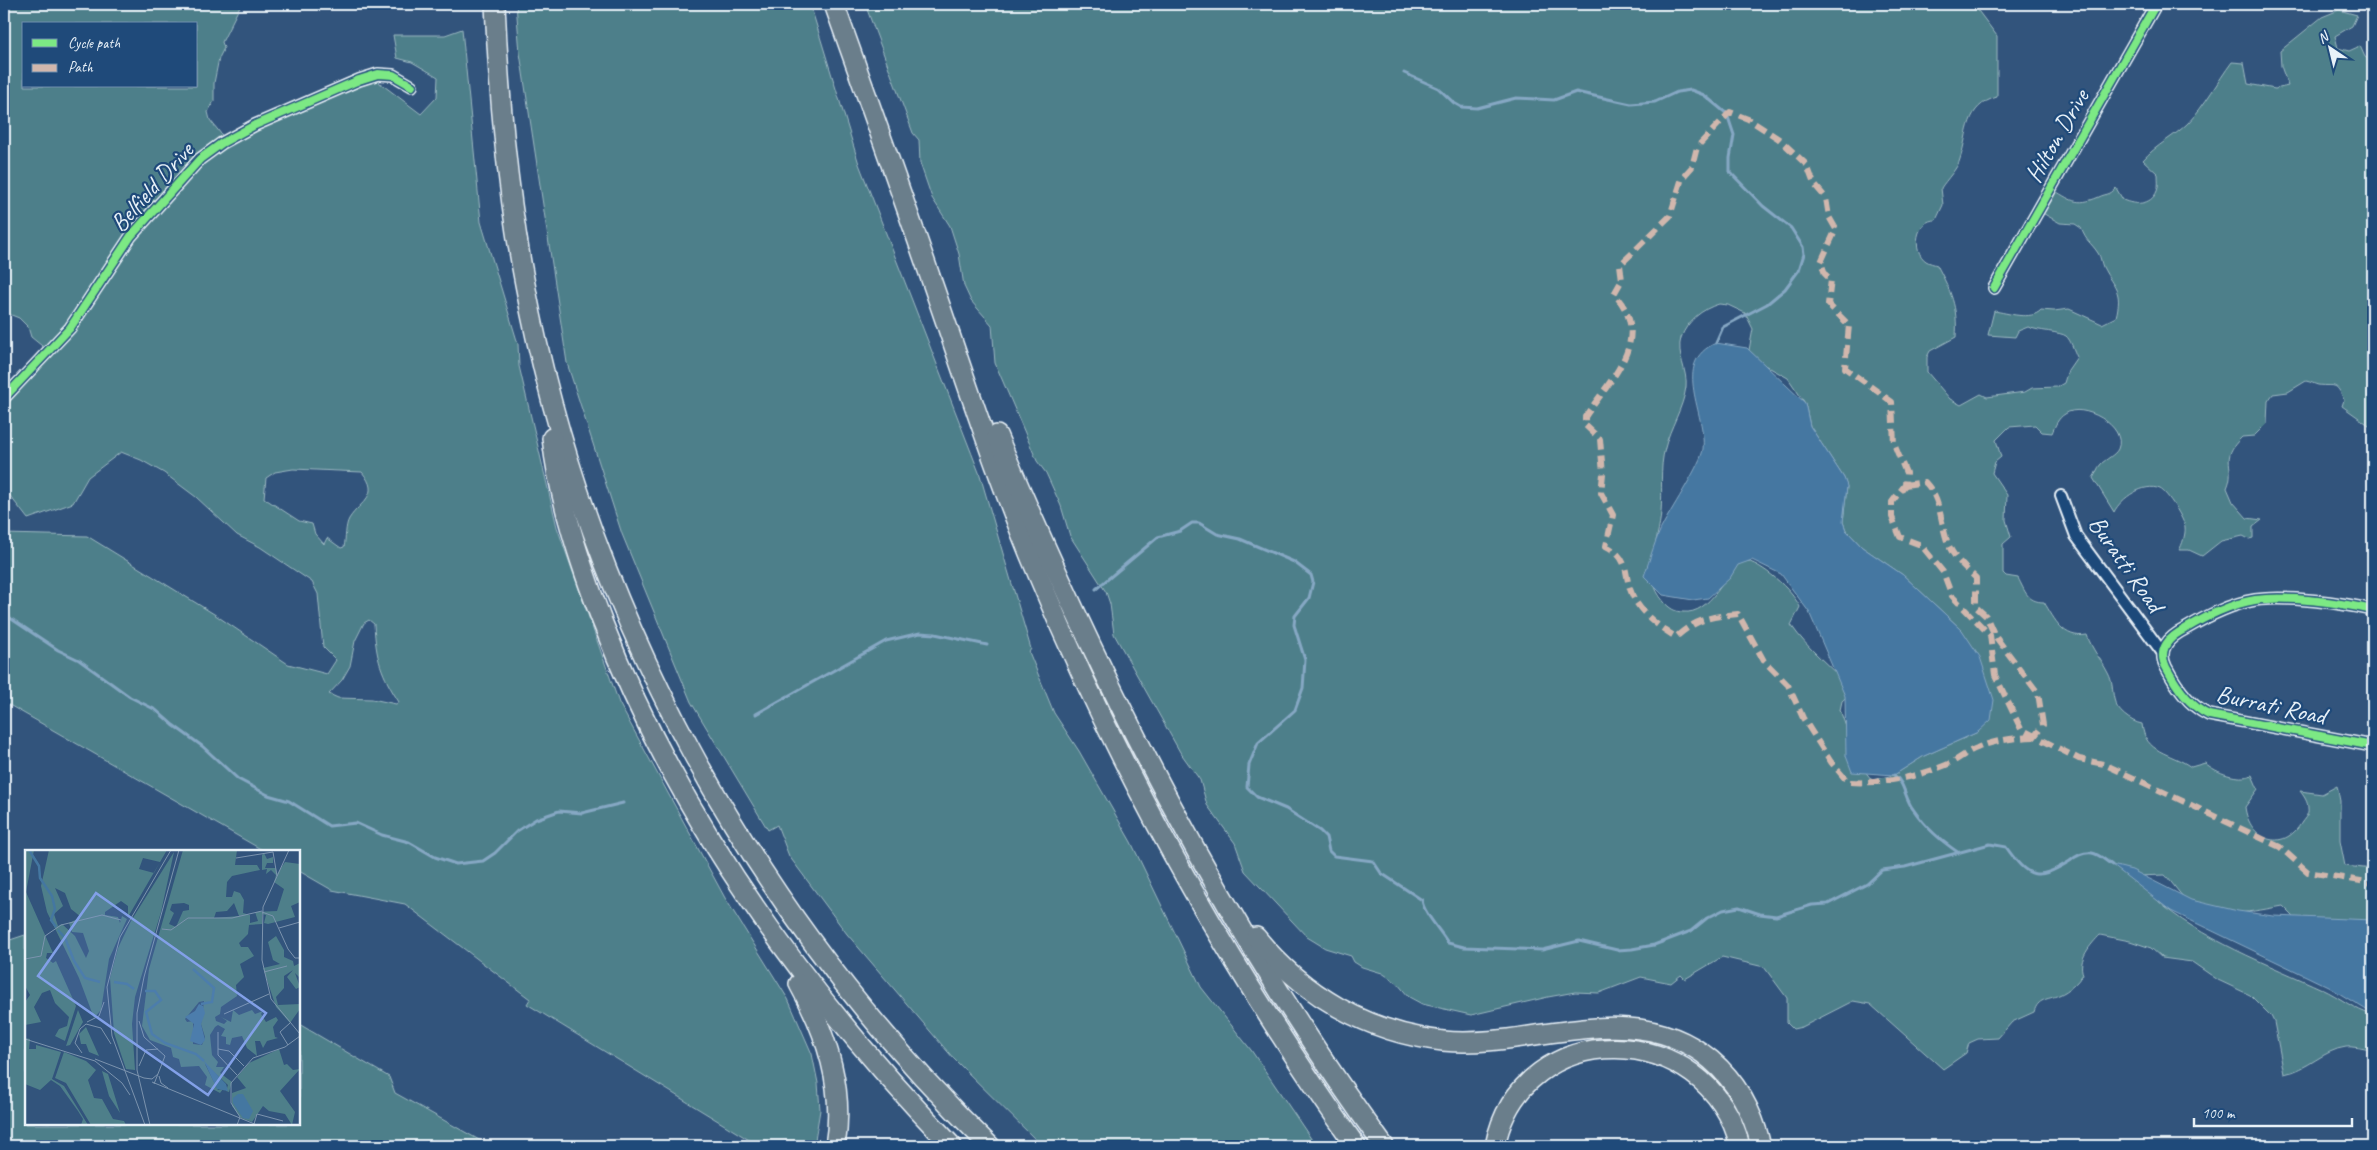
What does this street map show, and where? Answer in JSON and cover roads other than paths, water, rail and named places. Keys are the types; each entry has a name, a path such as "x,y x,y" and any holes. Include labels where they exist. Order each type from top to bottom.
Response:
{"highway":[{"path":"495,4 502,116 512,212 527,295 546,379 578,488 618,596 664,700 719,800 780,897 848,990 923,1077 990,1146"},
{"path":"834,4 934,286 970,396 1024,541 1061,629 1118,752 1224,945 1290,1050 1356,1146"},
{"path":"934,286 1040,534 1125,715 1178,818 1274,984 1384,1146"},
{"path":"546,379 553,443 565,503 583,568 609,639 655,741 722,857 763,920 810,1004 827,1044 838,1101 835,1146"},
{"path":"1178,818 1244,921 1267,950 1294,977 1341,1009 1390,1030 1444,1041 1495,1040 1605,1027 1632,1027 1659,1033 1695,1048 1726,1074 1749,1108 1761,1146"},
{"path":"763,920 832,1011 904,1095 952,1146"},
{"path":"1496,1146 1508,1112 1540,1074 1555,1064 1582,1052 1619,1048 1641,1050 1663,1056 1684,1066 1701,1079 1724,1107 1734,1127 1740,1146"}],"street":[{"name":"Hilton Drive","path":"1994,288 2156,4"},
{"name":"Belfield Drive","path":"4,398 70,328 131,236 200,159 222,143 255,125 298,109 359,80 378,74 393,75 412,86"},
{"name":"Buratti Road","path":"2061,496 2076,536 2162,652"},
{"path":"2162,652 2166,643 2177,633 2215,612 2256,600 2284,598 2373,610"},
{"name":"Burrati Road","path":"2162,652 2164,663 2188,700 2208,715 2373,746"}],"water":[{"path":"1716,343 1747,348 1805,403 1810,426 1844,478 1847,486 1843,522 1846,530 1862,547 1903,575 1962,630 1980,657 1994,700 1991,720 1978,732 1924,756 1894,775 1852,772 1846,756 1845,696 1809,612 1781,574 1752,560 1738,565 1730,578 1708,598 1693,600 1663,595 1644,576 1661,529 1692,474 1703,449 1703,435 1693,376 1695,363 1702,352"},
{"path":"2112,865 2132,870 2191,900 2238,911 2273,916 2373,920 2373,1014 2329,987 2171,911"}],"waterway":[{"path":"1404,73 1438,88 1461,107 1477,108 1516,98 1554,100 1576,92 1631,104 1655,102 1677,92 1691,90 1704,95 1727,114 1734,135 1730,158 1730,172 1763,206 1791,228 1803,247 1804,254 1799,270 1785,289 1767,304 1723,327 1716,343"},
{"path":"1096,589 1158,537 1180,531 1192,523 1199,523 1217,534 1240,539 1294,562 1311,575 1313,582 1309,598 1295,616 1294,625 1305,660 1303,688 1295,710 1258,743 1249,765 1247,787 1257,797 1286,809 1320,831 1326,837 1329,851 1334,856 1373,861 1381,873 1422,900 1429,915 1448,943 1464,947 1542,950 1579,941 1617,950 1654,945 1691,931 1707,918 1723,910 1739,907 1760,914 1776,916 1812,905 1828,904 1867,884 1882,870 1905,867 1990,844 2006,847 2020,865 2034,874 2049,872 2086,853 2097,855 2112,865"},
{"path":"4,614 58,650 79,660 130,697 156,710 202,746 238,779 268,795 289,801 329,826 356,823 382,835 409,842 435,857 456,864 483,861 495,853 517,831 536,819 559,811 582,813 623,803"},
{"path":"756,714 886,641 920,633 935,634 987,645"},
{"path":"1894,775 1898,778 1910,805 1923,822 1959,853"}]}
